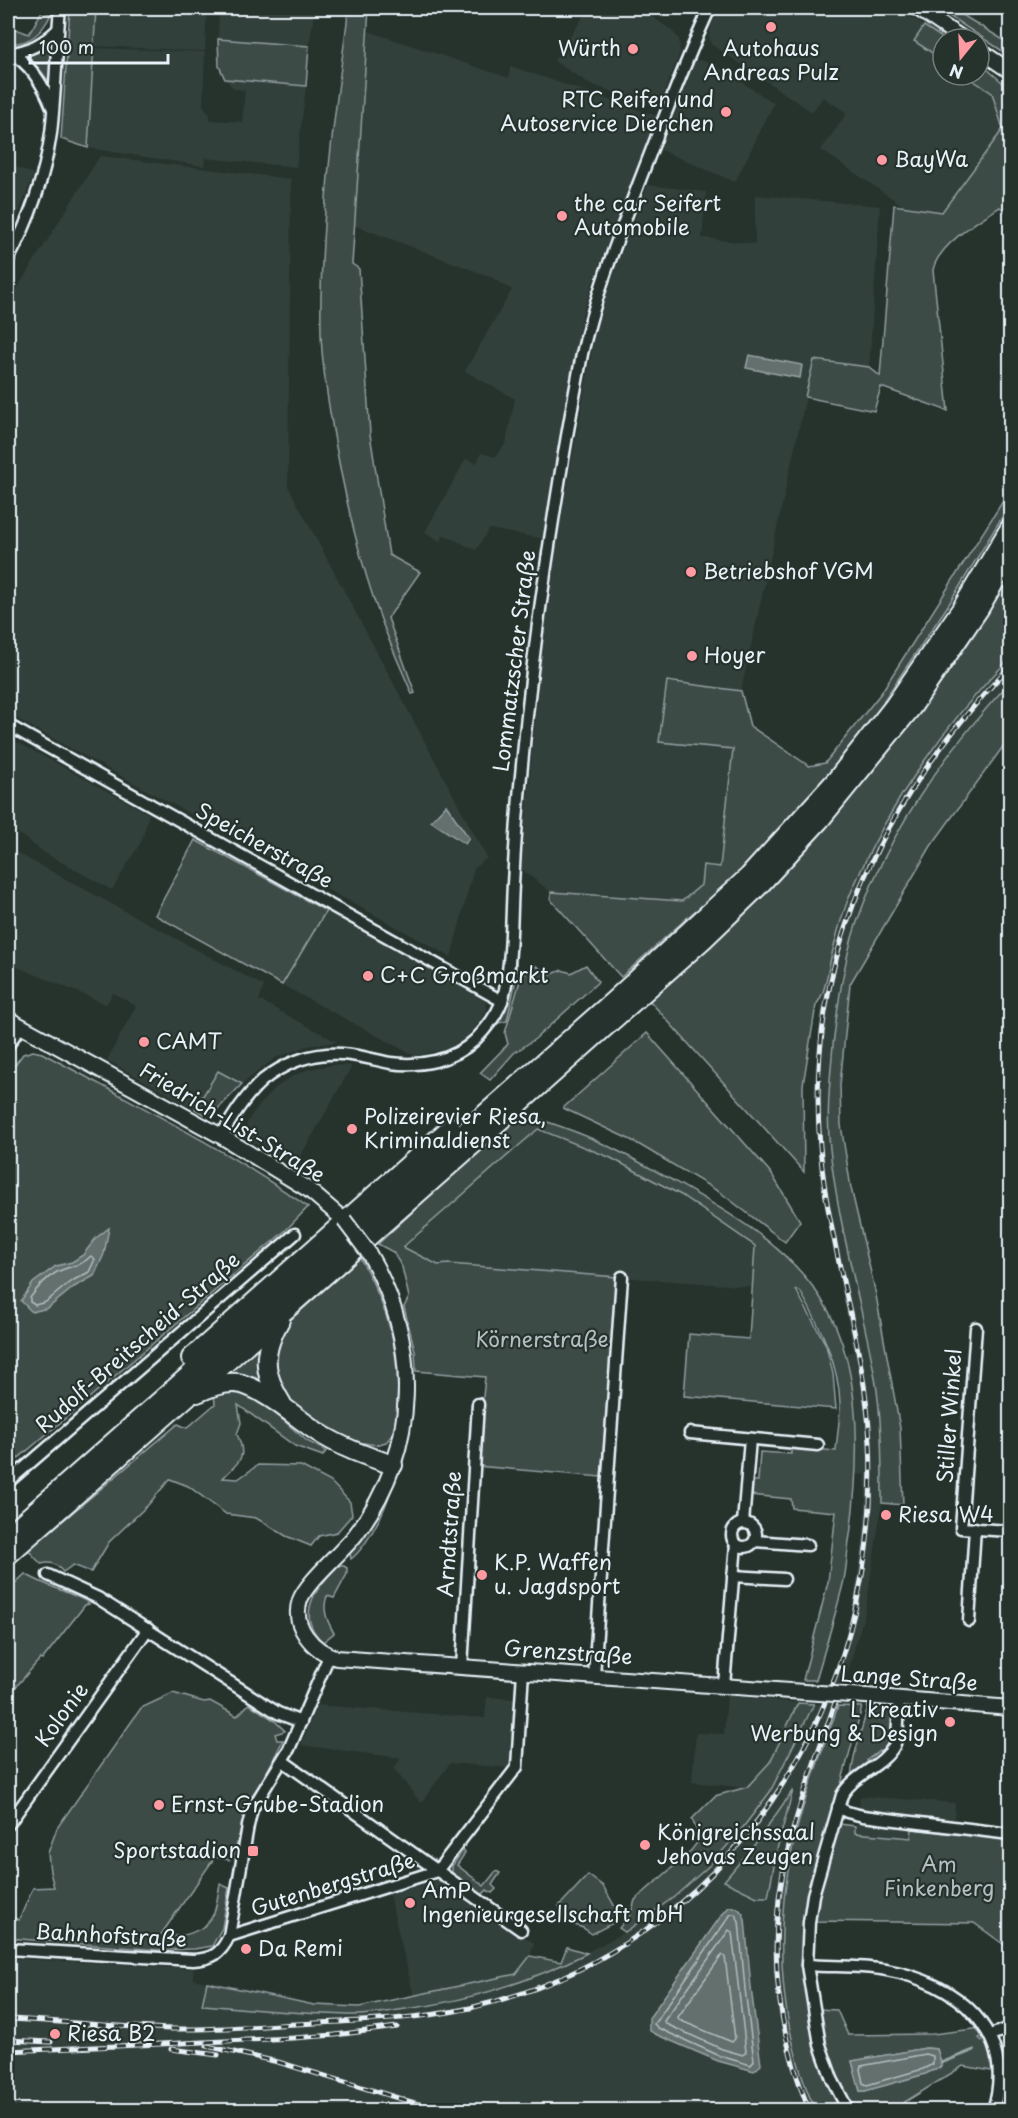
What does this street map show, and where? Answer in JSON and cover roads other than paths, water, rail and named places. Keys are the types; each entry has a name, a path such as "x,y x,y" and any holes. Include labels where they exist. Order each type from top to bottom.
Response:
{"highway":[{"path":"8,1535 578,1031 748,876 836,780 894,706 938,644 1011,528"},
{"path":"8,1555 629,1006 758,887 819,821 912,707 979,609 1011,555"},
{"path":"145,1414 148,1401 170,1376 344,1220 552,1041 578,1031"},
{"path":"282,1404 274,1392 265,1357 273,1332 284,1312"},
{"path":"184,1399 223,1384 241,1384 282,1404 317,1432 342,1446 393,1465"}],"street":[{"path":"8,260 25,223 42,172 51,135 60,8"},
{"name":"Lommatzscher Straße","path":"221,1136 241,1104 263,1080 291,1063 326,1054 353,1055 409,1064 448,1057 472,1042 489,1024 502,1001 508,963 531,674 548,545 582,354 604,276 683,69 710,8"},
{"path":"917,8 945,27"},
{"path":"9,53 20,52 35,45 57,30"},
{"path":"9,53 32,71 53,110"},
{"path":"991,58 1011,71"},
{"name":"Speicherstraße","path":"8,725 502,1001"},
{"name":"Friedrich-List-Straße","path":"8,1019 221,1136 309,1190 344,1220 368,1252 392,1299 403,1342 406,1409 402,1436 383,1490 367,1519 340,1554 311,1582 300,1600 300,1621 306,1637 315,1647 329,1656"},
{"path":"8,1045 21,1026"},
{"name":"Rudolf-Breitscheid-Straße","path":"8,1482 294,1234"},
{"path":"594,1676 622,1277"},
{"name":"Stiller Winkel","path":"975,1528 961,1528 976,1328"},
{"name":"Arndtstraße","path":"462,1667 478,1404"},
{"path":"690,1433 818,1444"},
{"path":"743,1523 750,1439"},
{"path":"743,1523 753,1527 756,1534 755,1541 748,1547 741,1547 732,1539 733,1530 743,1523"},
{"path":"969,1621 975,1528 1011,1531"},
{"path":"755,1541 808,1545"},
{"path":"724,1685 736,1544"},
{"path":"48,1575 87,1592 278,1713 301,1722"},
{"path":"733,1576 784,1579"},
{"name":"Kolonie","path":"8,1825 148,1629"},
{"path":"229,1936 252,1809 283,1761 329,1656"},
{"name":"Grenzstraße","path":"329,1656 804,1692"},
{"name":"Gutenbergstraße","path":"229,1936 437,1871 517,1767 523,1671"},
{"name":"Lange Straße","path":"804,1692 1011,1708"},
{"path":"848,2110 838,2092 820,2045 807,1965 811,1907 838,1807 848,1785 884,1757 895,1745 899,1700"},
{"path":"283,1761 521,1930"},
{"path":"838,1807 862,1816 1011,1834"},
{"name":"Bahnhofstraße","path":"8,1949 193,1960 212,1957 223,1948 229,1936"},
{"path":"807,1965 886,1970 934,1984 964,2002 993,2034 1000,2051 1002,2064 999,2091 993,2110"},
{"path":"993,2034 1011,2028"}],"water":[{"path":"749,355 802,365 800,378 746,368"},
{"path":"446,805 469,838 465,844 431,821"},
{"path":"109,1228 104,1254 94,1276 74,1287 48,1308 32,1312 21,1301 33,1283 56,1266 72,1262 83,1255 96,1238"},
{"path":"729,1907 739,1910 745,1919 761,2065 754,2071 718,2061 649,2030 649,2018"},
{"path":"926,2048 937,2049 942,2066 925,2074 860,2091 852,2061"}],"waterway":[{"path":"941,2063 974,2050"}],"railway":[{"path":"8,2019 151,2028 208,2029 393,2019 470,2008 562,1977 644,1931 714,1871 772,1800 818,1719 850,1631 867,1539 870,1443 867,1411 863,1379 825,1190 818,1114 821,1041 833,972 853,906 881,842 917,781 960,722 1010,666"},
{"path":"809,2110 797,2078 782,2013 776,1946 778,1912 782,1879 794,1825 840,1688"},
{"path":"8,2051 293,2038 397,2027"},
{"path":"8,2040 51,2042"},
{"path":"207,2046 278,2062 438,2110"},
{"path":"171,2049 218,2055"}],"place":[{"name":"Autohaus Andreas Pulz","path":"771,27"},
{"name":"Würth","path":"633,49"},
{"name":"RTC Reifen und Autoservice Dierchen","path":"726,112"},
{"name":"BayWa","path":"882,160"},
{"name":"the car Seifert Automobile","path":"562,216"},
{"name":"Betriebshof VGM","path":"691,572"},
{"name":"Hoyer","path":"692,656"},
{"name":"C+C Großmarkt","path":"368,976"},
{"name":"CAMT","path":"144,1042"},
{"name":"Polizeirevier Riesa, Kriminaldienst","path":"352,1129"},
{"name":"Riesa W4","path":"886,1515"},
{"name":"K.P. Waffen u. Jagdsport","path":"482,1575"},
{"name":"L kreativ Werbung & Design","path":"950,1722"},
{"name":"Ernst-Grube-Stadion","path":"159,1805"},
{"name":"Königreichssaal Jehovas Zeugen","path":"645,1845"},
{"name":"Sportstadion","path":"253,1851"},
{"name":"AmP Ingenieurgesellschaft mbH","path":"410,1903"},
{"name":"Da Remi","path":"246,1949"},
{"name":"Riesa B2","path":"55,2034"}],"park label":[{"name":"Körnerstraße","path":"542,1340"},
{"name":"Am Finkenberg","path":"939,1877"}]}
